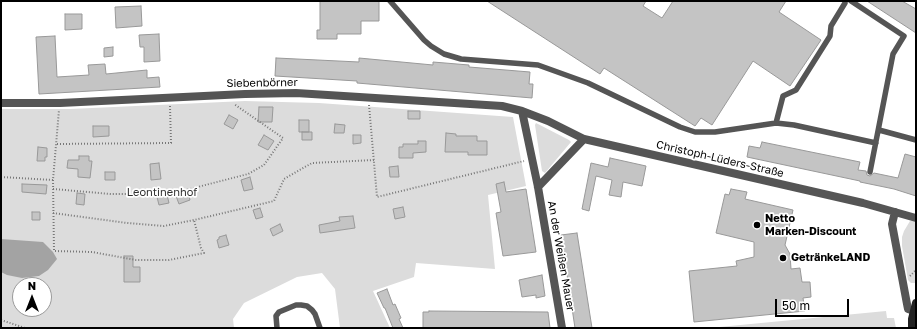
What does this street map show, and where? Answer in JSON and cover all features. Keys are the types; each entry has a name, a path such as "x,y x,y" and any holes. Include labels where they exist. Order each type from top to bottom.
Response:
{"street":[{"name":"Siebenbörner","path":"1,103 60,103 296,93 502,106 522,111"},
{"name":"Christoph-Lüders-Straße","path":"522,111 548,121 584,139 863,203 916,218"},
{"name":"An der Weißen Mauer","path":"522,111 538,187 562,328"},
{"name":"An der Weißen Mauer","path":"538,187 584,139"},
{"path":"895,212 892,224 906,304 908,309 915,307 912,328"}],"lane":[{"path":"390,1 424,40 444,54 460,58 538,65 588,83 680,127 695,132 715,132 776,123 794,125 876,143"},
{"path":"776,123 783,96 796,90 830,36 831,26 847,1 904,36 893,54 870,172"},
{"path":"879,130 916,140"},
{"path":"277,328 276,316 279,312 296,305 307,306 312,310 320,328"}],"path":[{"path":"57,144 171,143 170,98"},
{"path":"368,98 377,197 532,159"},
{"path":"60,103 53,180 54,251 92,252 136,260 169,260 204,253 201,248 194,220"},
{"path":"53,189 111,194 155,194 186,190 248,174 264,165 283,138 234,104"},
{"path":"54,213 127,223 164,226 274,200 284,180 312,163 374,160"},
{"path":"1,177 53,180"},
{"path":"1,320 25,328"}],"green space":[{"name":"Leontinenhof","path":"245,101 319,103 513,117 526,186 488,195 495,269 416,263 414,277 373,291 390,328 340,328 335,289 322,273 297,277 244,303 233,319 234,328 1,328 1,109 70,109"},
{"path":"536,123 571,142 545,173 542,171 535,125"},
{"path":"916,220 916,283 911,283 908,280 902,246 902,237 910,221"},
{"path":"886,311 887,318 894,318 896,328 709,328"}],"shaded area":[{"path":"1,239 43,242 53,252 57,259 48,270 39,276 17,277 1,272"}],"building":[{"path":"320,1 379,1 379,21 361,21 361,34 337,34 337,39 317,39 317,30 320,30"},
{"path":"487,1 646,1 643,6 662,18 673,1 786,1 779,12 821,40 790,86 753,61 712,125 701,118 695,126 604,68 600,74"},
{"path":"867,1 902,1 916,9 916,33"},
{"path":"141,6 142,26 116,28 115,7"},
{"path":"65,14 82,14 82,29 65,30"},
{"path":"159,34 160,61 144,62 144,47 140,47 139,35"},
{"path":"55,36 57,77 89,75 88,65 105,64 106,74 147,70 147,78 159,77 160,87 39,94 36,37"},
{"path":"113,47 113,56 104,57 104,48"},
{"path":"276,58 359,62 359,58 433,65 433,62 469,65 469,67 530,72 529,84 533,84 532,98 357,83 357,81 275,76"},
{"path":"259,107 273,107 272,122 258,122"},
{"path":"408,111 420,111 420,119 408,119"},
{"path":"229,115 238,120 233,129 224,124"},
{"path":"299,120 309,120 309,132 299,132"},
{"path":"335,124 345,125 344,133 334,133"},
{"path":"93,126 109,126 109,136 93,137"},
{"path":"302,132 312,132 312,140 302,140"},
{"path":"446,133 456,134 456,136 477,136 477,141 487,141 487,155 468,155 468,152 445,152"},
{"path":"264,135 274,141 268,150 258,145"},
{"path":"353,135 361,135 361,143 353,144"},
{"path":"418,141 426,141 426,152 413,153 413,158 399,158 399,147 403,147 403,144 418,144"},
{"path":"762,142 860,162 858,170 866,171 867,175 870,176 874,173 898,178 905,154 916,157 916,196 860,181 747,157 749,146 760,148"},
{"path":"38,147 47,148 47,157 45,157 45,161 37,161"},
{"path":"79,156 89,156 89,161 92,161 90,178 78,177 78,169 67,168 68,160 79,160"},
{"path":"610,158 646,166 642,186 623,182 621,197 609,195 612,180 596,176 589,211 582,209 591,163 608,167"},
{"path":"159,163 161,179 151,180 150,164"},
{"path":"398,166 399,177 390,177 389,167"},
{"path":"105,172 115,172 115,180 105,180"},
{"path":"250,177 253,189 244,191 241,180"},
{"path":"504,182 506,192 526,189 536,252 503,256 496,213 501,212 496,184"},
{"path":"22,184 47,185 46,194 22,192"},
{"path":"731,189 747,192 745,199 793,210 785,245 790,254 791,269 800,268 802,282 810,282 811,297 803,298 805,311 694,322 689,271 737,266 736,261 754,257 754,242 716,233 725,194 729,195"},
{"path":"188,192 190,200 179,204 176,196"},
{"path":"77,193 85,194 84,205 76,204"},
{"path":"167,195 169,203 159,205 157,197"},
{"path":"403,207 405,217 395,219 393,209"},
{"path":"260,208 263,217 256,219 253,210"},
{"path":"32,212 40,212 40,220 32,220"},
{"path":"353,216 355,228 320,233 319,225 340,221 339,217"},
{"path":"280,224 283,231 273,236 270,229"},
{"path":"577,233 592,328 575,328 561,235"},
{"path":"226,235 229,245 219,248 217,240 219,237"},
{"path":"124,256 133,256 133,267 140,267 140,282 124,282"},
{"path":"542,275 545,296 536,298 536,295 522,297 519,280"},
{"path":"387,289 393,305 395,304 401,318 399,319 403,328 393,328 377,293"},
{"path":"423,312 548,312 550,328 423,328"}],"place":[{"name":"Netto Marken-Discount","path":"757,225"},
{"name":"GetränkeLAND","path":"783,258"}]}
